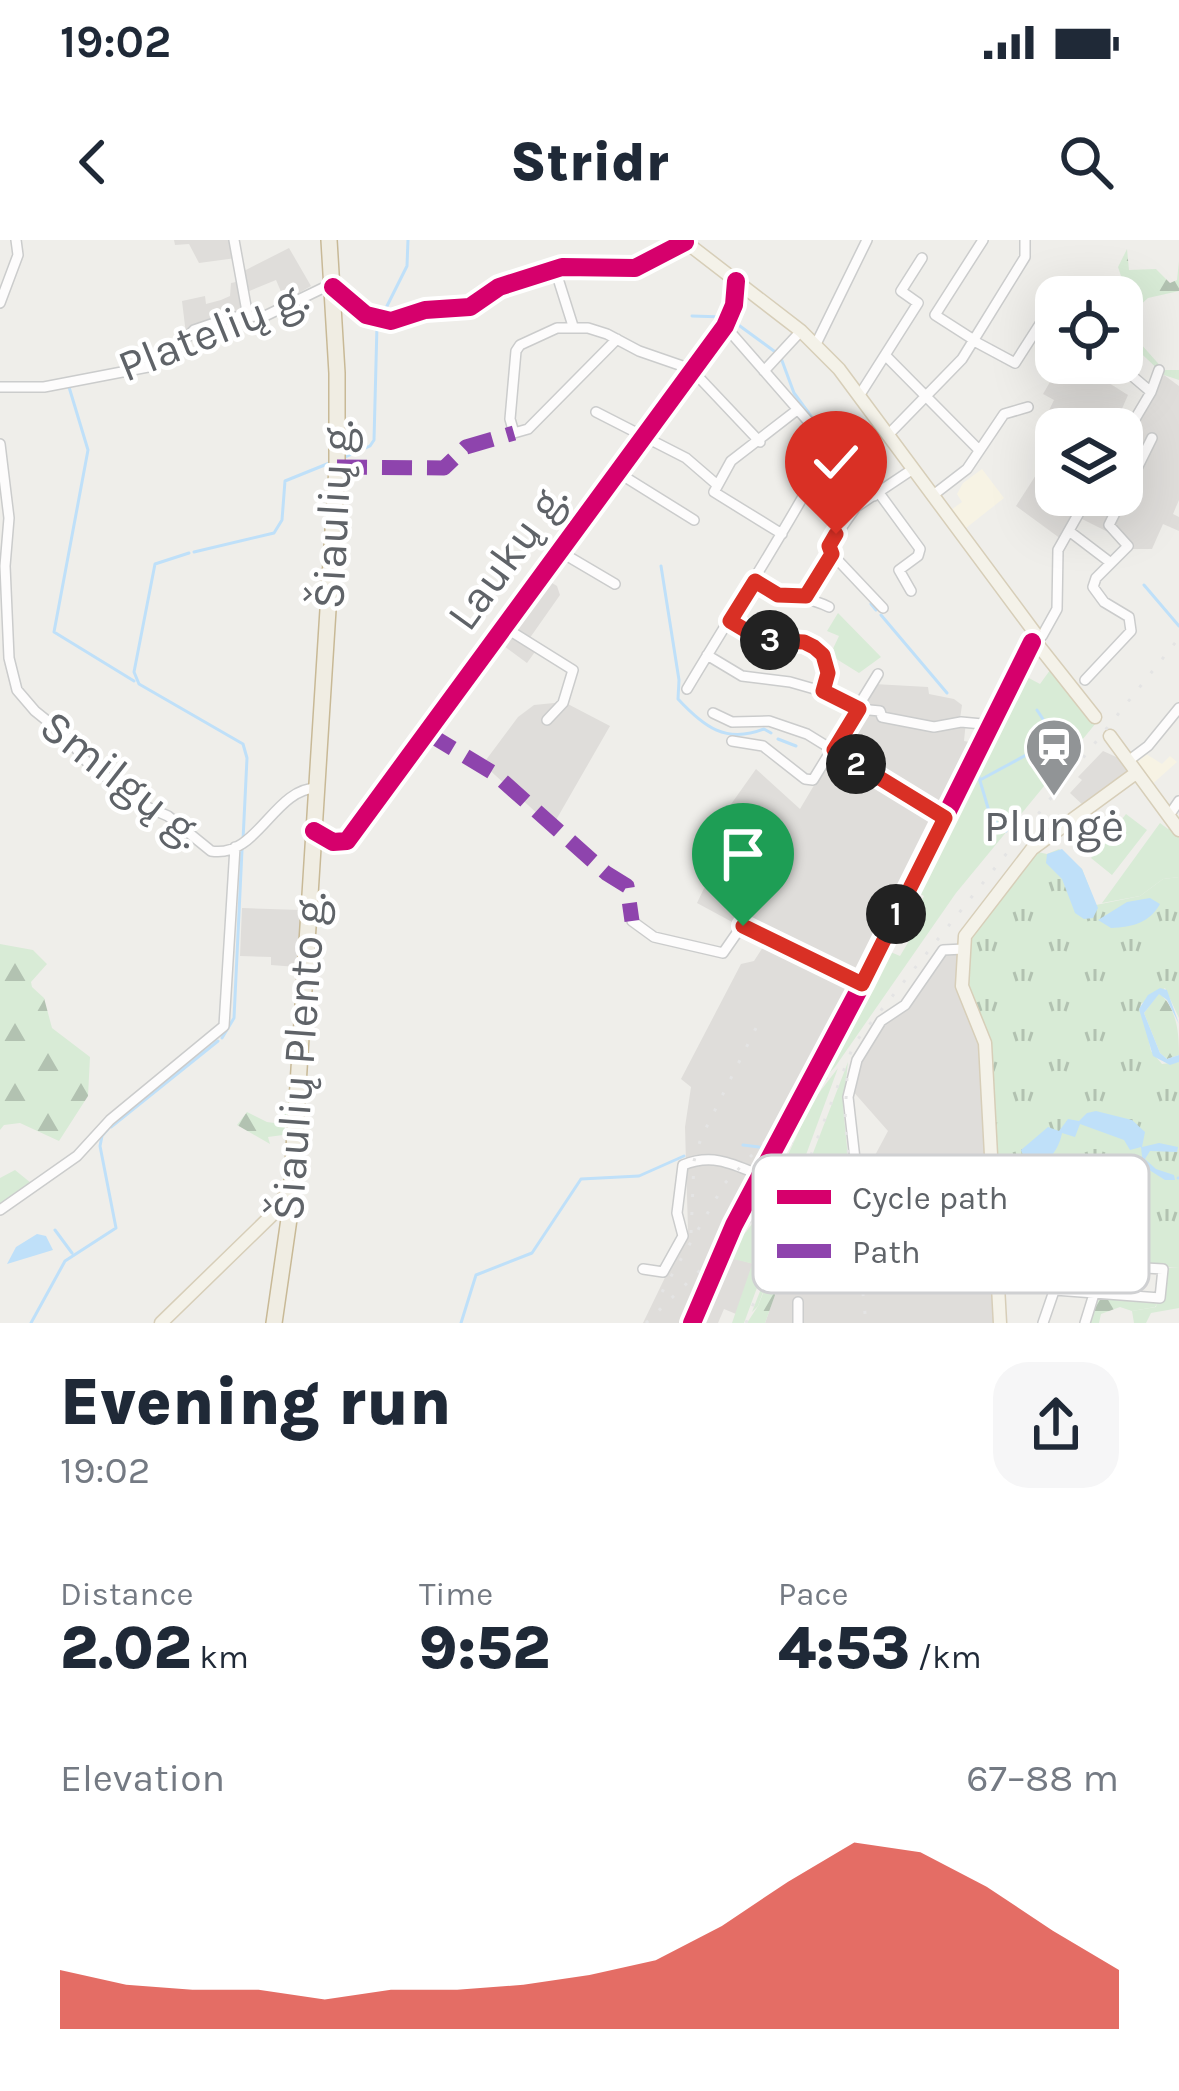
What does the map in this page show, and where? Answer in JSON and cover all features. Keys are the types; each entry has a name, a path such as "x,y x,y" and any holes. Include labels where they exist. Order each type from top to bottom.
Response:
{"highway":[{"name":"Šiaulių g.","path":"317,788 338,467 329,240"},
{"name":"Šiaulių Plento g.","path":"274,1323 281,1214 292,1184 317,788"}],"main road":[{"path":"684,241 816,344 860,396 1095,717"},
{"path":"1110,736 1179,830"},
{"path":"991,1155 985,1043 962,990 970,926 1032,849 1132,767"},
{"path":"161,1323 281,1214"},
{"path":"998,1293 1000,1323"}],"street":[{"path":"234,240 248,316"},
{"path":"816,344 867,240"},
{"path":"983,240 935,315 1014,363 1035,331"},
{"path":"888,434 962,359 1025,256 1025,240"},
{"name":"Platelių g.","path":"0,387 44,387 134,371 161,361 194,330 232,316 265,316 304,294 333,287 366,315 387,321 425,310 470,307 500,287 555,269 577,265 635,268 684,241"},
{"path":"0,253 17,246"},
{"path":"0,303 17,246"},
{"path":"860,396 918,303 902,291 922,258"},
{"path":"555,269 573,326"},
{"name":"Laukų g.","path":"314,831 333,842 346,842 725,326 736,281"},
{"path":"617,339 528,429 514,434 510,419 516,351 552,330 573,326 617,339 691,369 760,442"},
{"path":"687,689 828,452 821,436 725,326"},
{"path":"764,370 801,331"},
{"path":"886,356 979,451"},
{"path":"1142,408 1159,370"},
{"path":"1142,384 1151,392"},
{"path":"932,496 967,469 1004,415 1028,407"},
{"path":"782,534 715,495 715,483 731,460 797,410"},
{"path":"596,412 686,458 715,483"},
{"path":"1084,680 1131,631 1129,617 1103,602 1094,587 1127,546 1109,523 1152,438"},
{"name":"Smilgų g.","path":"0,443 9,518 5,566 8,658 17,690 86,761 140,804 168,816 219,854 246,843 302,790 317,788"},
{"path":"847,457 920,549 918,556 898,570 911,591"},
{"path":"884,608 832,554 830,544 856,507 913,469"},
{"path":"616,472 694,520"},
{"path":"772,1155 1037,639 1056,612 1057,554 1077,516"},
{"path":"1069,531 1111,562"},
{"path":"559,551 615,584"},
{"path":"806,596 832,554"},
{"path":"755,581 778,595 806,596 829,607"},
{"path":"730,621 762,640 804,642 814,647 823,655 828,673 823,691"},
{"path":"504,627 573,670 563,704 548,720"},
{"path":"707,655 742,676 823,691 859,709 934,727 961,722 993,725"},
{"path":"732,741 763,746 809,781 816,778 878,674"},
{"path":"1132,767 1179,708"},
{"path":"713,713 732,722 778,724 807,734 945,818"},
{"path":"1168,817 1179,801"},
{"path":"0,1210 77,1156 110,1120 224,1026 235,847"},
{"path":"632,921 655,937 723,953 742,927 748,926 862,984"},
{"path":"855,1155 848,1097 857,1060 881,1021 905,1005 943,950 951,946 964,949"},
{"path":"643,1269 663,1272 683,1236 676,1213 683,1166 704,1158 720,1159 753,1173"},
{"path":"692,1323 753,1191"},
{"path":"1084,1293 1160,1298 1163,1269 1149,1268"},
{"path":"1043,1323 1053,1293"},
{"path":"1084,1323 1094,1294"},
{"path":"798,1301 798,1323"}],"shaded area":[{"path":"174,240 232,240 236,258 199,263 189,244 175,245"},
{"path":"289,248 311,286 285,301 276,280 247,292 242,272"},
{"path":"241,281 246,313 186,334 182,301 205,296 206,304 221,300 230,296 231,283"},
{"path":"1164,375 1179,386 1179,500 1173,514 1179,517 1179,531 1163,524 1152,549 1128,549 1118,537 1076,516 1143,516 1142,408"},
{"path":"1049,384 1110,384 1128,395 1122,408 1050,408 1054,400 1043,394"},
{"path":"982,469 1004,498 961,532 947,513 962,502 957,494 963,483"},
{"path":"1035,477 1035,516 1076,516 1061,539 1016,506"},
{"path":"542,577 557,586 560,595 527,642 537,649 527,663 496,640"},
{"path":"874,684 928,687 929,694 962,705 964,741 980,744 768,1155 753,1155 753,1184 732,1225 725,1262 729,1257 753,1264 736,1314 724,1309 718,1323 643,1323 688,1230 685,1127 691,1087 681,1079 741,964 754,961 767,941 697,903 708,880 698,865 717,824 756,769 800,809"},
{"path":"564,702 610,726 552,827 483,764 518,717 534,705"},
{"path":"1103,751 1123,760 1130,771 1085,807 1070,793"},
{"path":"1143,752 1162,764 1170,756 1177,762 1149,787 1134,759"},
{"path":"242,908 301,910 297,967 271,965 271,957 240,956"},
{"path":"962,949 980,1034 987,1155 875,1155 888,1131 851,1089 855,1073 878,1027 898,1014 945,951"},
{"path":"776,1293 995,1293 997,1323 765,1323"}],"green space":[{"path":"1127,249 1129,270 1156,269 1170,283 1177,280 1179,261 1179,291 1143,303 1143,276 1121,276 1118,267"},
{"path":"1143,346 1164,370 1179,370 1179,380 1164,375 1143,355"},
{"path":"838,613 881,657 859,673 830,655 839,636 827,631"},
{"path":"1025,666 1025,676 1040,684 1053,666 1096,723 956,893 835,1067 804,1099 881,948 900,956 922,919 914,915 924,896 911,889"},
{"path":"1126,814 1147,830 1112,875 1091,858"},
{"path":"1160,823 1179,834 1179,877 1163,879 1140,896 1102,903"},
{"path":"1059,849 1082,869 1096,905 1140,896 1163,879 1179,877 1179,1018 1165,988 1141,1004 1151,1051 1162,1064 1179,1062 1179,1268 1149,1266 1149,1155 994,1155 987,1041 968,998 966,938 1033,851 1047,854"},
{"path":"0,944 33,950 47,964 32,987 44,998 52,1028 90,1057 88,1096 59,1141 20,1123 0,1130"},
{"path":"1159,993 1170,1006 1177,1030 1179,1055 1167,1059 1144,1013"},
{"path":"848,1062 843,1106 848,1155 812,1155"},
{"path":"838,1068 806,1155 788,1155 812,1102"},
{"path":"288,1100 291,1106 283,1135 268,1137 270,1144 237,1125 247,1112 282,1124"},
{"path":"803,1108 784,1155 776,1155"},
{"path":"15,1170 31,1183 0,1209 0,1178"},
{"path":"753,1223 753,1264 729,1258 703,1301 725,1251"},
{"path":"753,1262 755,1293 744,1323 732,1323"},
{"path":"1164,1268 1179,1268 1179,1308 1151,1313 1146,1323 1134,1323 1132,1311 1156,1307"},
{"path":"763,1293 776,1293 765,1323 747,1323"},
{"path":"1094,1294 1160,1299 1155,1307 1132,1311 1120,1307 1101,1314 1099,1323 1085,1323"}],"water":[{"path":"1062,849 1082,869 1098,908 1093,918 1075,913 1062,879 1046,863 1047,854"},
{"path":"1150,898 1160,904 1140,923 1111,928 1098,920 1127,902"},
{"path":"1160,988 1167,990 1179,1024 1159,994 1144,1013 1160,1053 1167,1059 1179,1055 1179,1062 1170,1065 1153,1056 1139,1009"},
{"path":"1087,1113 1132,1120 1145,1132 1142,1147 1159,1143 1178,1147 1177,1152 1142,1155 1141,1147 1130,1150 1124,1140 1080,1124 1075,1137 1062,1133 1051,1155 1023,1155 1021,1150 1048,1127 1059,1131 1068,1119 1079,1121"},
{"path":"1149,1163 1174,1175 1175,1180 1165,1180 1149,1170"},
{"path":"37,1234 46,1236 53,1250 7,1264 16,1247"}],"waterway":[{"path":"382,316 407,266 408,240"},
{"path":"692,316 724,317"},
{"path":"733,321 774,351"},
{"path":"343,458 374,440 377,325"},
{"path":"781,358 794,393 816,423"},
{"path":"69,387 88,450 54,632 134,681"},
{"path":"825,436 846,464 847,486"},
{"path":"194,552 274,533 282,520 285,481 332,462"},
{"path":"832,530 847,506 847,490"},
{"path":"825,548 831,532"},
{"path":"189,553 155,564 134,672 139,684 243,744 247,758 243,840"},
{"path":"661,566 678,699 716,730 738,735 764,729 771,733"},
{"path":"1144,585 1179,626"},
{"path":"871,604 876,610"},
{"path":"881,615 947,693"},
{"path":"980,780 1056,739 1037,710"},
{"path":"778,739 796,746"},
{"path":"978,774 991,818 1006,831"},
{"path":"222,1038 234,1018 242,850"},
{"path":"111,1127 218,1041"},
{"path":"31,1323 65,1261 116,1228 100,1146 108,1129"},
{"path":"743,1145 759,1147"},
{"path":"461,1323 476,1275 532,1253 581,1179 639,1176 684,1156"},
{"path":"55,1230 72,1253"}],"railway":[{"path":"811,1155 854,1044 1179,638"},
{"path":"691,1233 694,1161 701,1138 757,1026"},
{"path":"662,1292 725,1183 836,1068"},
{"path":"847,1078 849,1155"},
{"path":"786,1155 805,1113"},
{"path":"646,1323 753,1219"},
{"path":"746,1323 758,1293"},
{"path":"863,1293 866,1323"}],"marked path":[{"path":"337,467 444,468 466,447 514,433"},
{"path":"427,733 495,774 606,873 627,886 632,921"}],"cycle path":[{"path":"333,287 366,315 391,321 425,310 470,307 499,287 562,267 635,268 685,242"},
{"path":"314,831 333,842 347,841 725,326 734,305 736,281"},
{"path":"771,1155 1032,642"},
{"path":"692,1323 753,1189"}],"place":[{"name":"Plungė","path":"1054,798"}],"route":[{"path":"743,926 862,984 945,818 834,750 859,709 823,691 828,673 819,651 804,642 754,638 730,621 755,581 778,595 806,596 832,554 829,546 836,534"}]}
